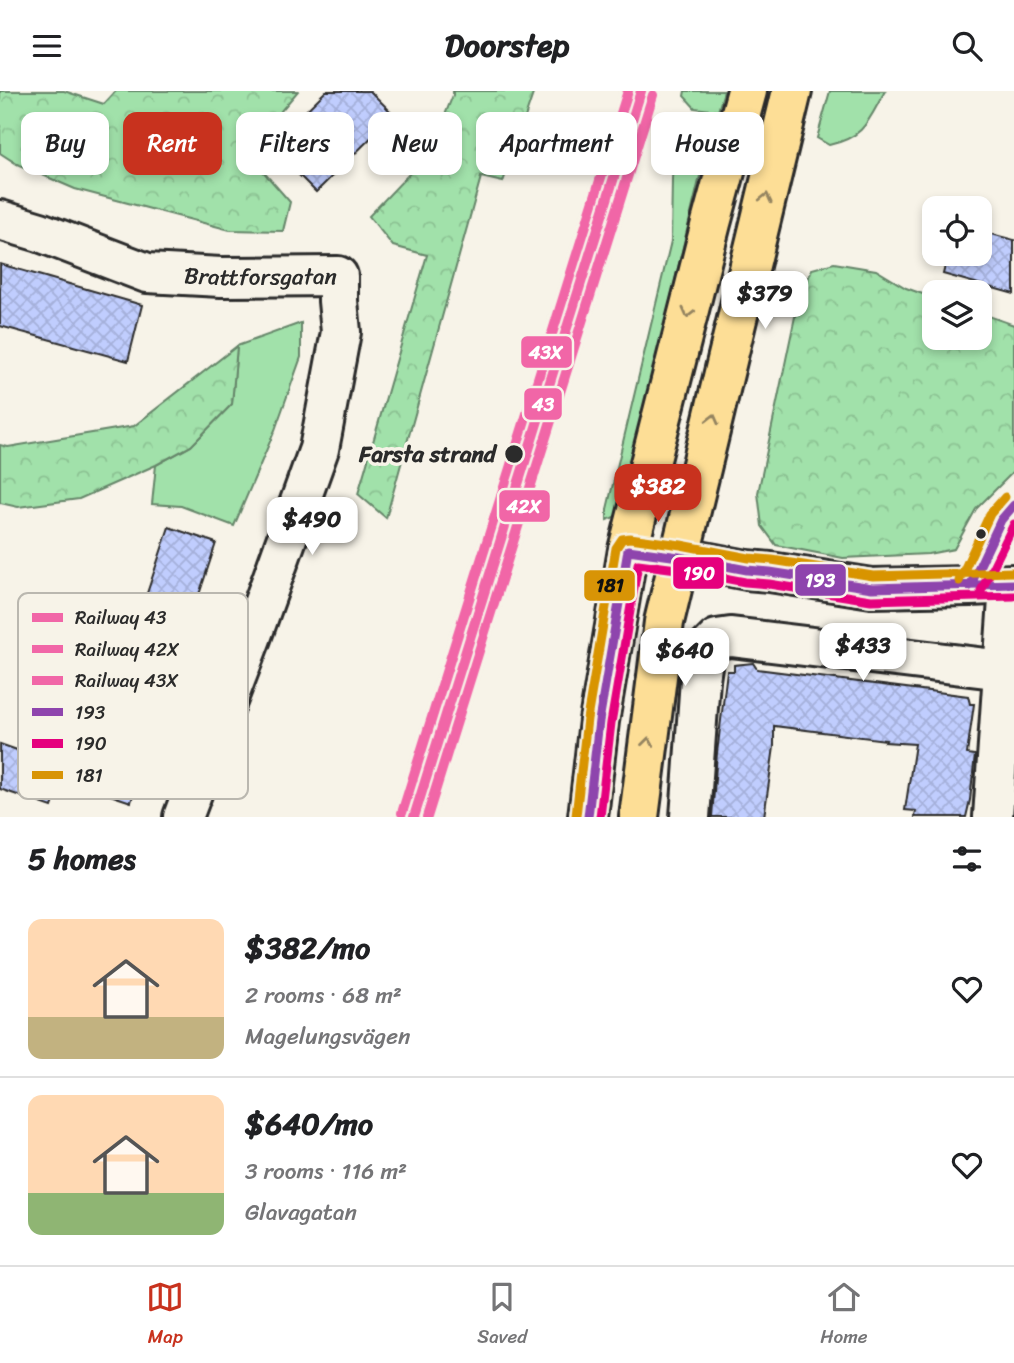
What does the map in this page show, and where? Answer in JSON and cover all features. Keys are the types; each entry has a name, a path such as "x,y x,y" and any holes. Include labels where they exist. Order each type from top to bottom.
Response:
{"main road":[{"path":"588,817 599,721 628,550 747,91"},
{"path":"639,817 664,622 792,91"},
{"path":"628,550 679,557"}],"street":[{"name":"Brattforsgatan","path":"0,220 40,232 147,273 221,277 338,276 341,332 319,449 248,646"},
{"path":"679,557 747,571 770,572 872,588 1011,584 993,817"},
{"path":"690,817 703,661 705,652 717,639 731,637 1003,670"},
{"name":"Brattforsgatan","path":"183,817 190,799"}],"green space":[{"path":"0,91 64,91 104,104 116,91 298,91 280,112 236,112 236,175 266,175 290,202 283,231 230,230 75,189 43,175 109,175 109,112 21,112 21,166 0,153"},
{"path":"453,91 534,91 527,112 476,112 476,175 505,175 503,182 481,177 386,518 358,494 427,255 393,246 369,216 408,175 462,175 462,112 446,112"},
{"path":"685,91 724,91 718,111 695,108 684,96"},
{"path":"830,91 885,91 858,132 841,142 829,145 817,138"},
{"path":"672,175 700,175 619,515 607,520 607,509 671,241"},
{"path":"834,263 876,270 906,288 922,294 922,350 992,350 992,317 1014,325 1014,471 976,509 954,549 928,554 843,558 776,545 762,526 758,493 797,307 812,269"},
{"path":"301,323 301,357 275,430 234,526 181,506 152,504 156,465 191,446 232,404 237,346"},
{"path":"237,346 232,404 191,446 156,465 79,499 18,507 0,503 0,445 8,447 134,426"}],"building":[{"path":"326,91 370,91 391,112 368,112 368,141 354,154 354,112 305,112"},
{"path":"299,175 333,175 316,192"},
{"path":"992,234 1014,240 1014,294 992,288 992,280 964,280 943,274 945,266 992,266"},
{"path":"0,264 142,305 128,361 0,326"},
{"path":"169,527 216,543 200,593 147,593"},
{"path":"753,663 757,669 968,696 970,704 974,704 967,754 975,755 966,817 915,817 916,811 905,810 915,744 774,726 774,747 764,817 712,817 727,671 734,671 734,665"},
{"path":"0,744 18,750 18,795 0,789"},
{"path":"29,799 55,799 52,807"}],"rail line":[{"name":"43X","path":"402,813 628,91"},
{"name":"43","path":"414,817 641,91"},
{"name":"42X","path":"427,817 653,95"}],"transit line":[{"name":"181","path":"959,581 990,514 1005,497"},
{"name":"193","path":"970,586 1001,520 1014,505"},
{"name":"190","path":"981,591 1014,524"},
{"name":"181","path":"576,816 587,719 616,548 622,539 681,545 873,576 1013,572"},
{"name":"193","path":"628,550 872,588 1014,584"},
{"name":"193","path":"588,817 599,721 628,550"},
{"name":"190","path":"600,817 611,723 638,564 871,600 1014,596"}],"place":[{"name":"Farsta strand","path":"514,454"}]}
